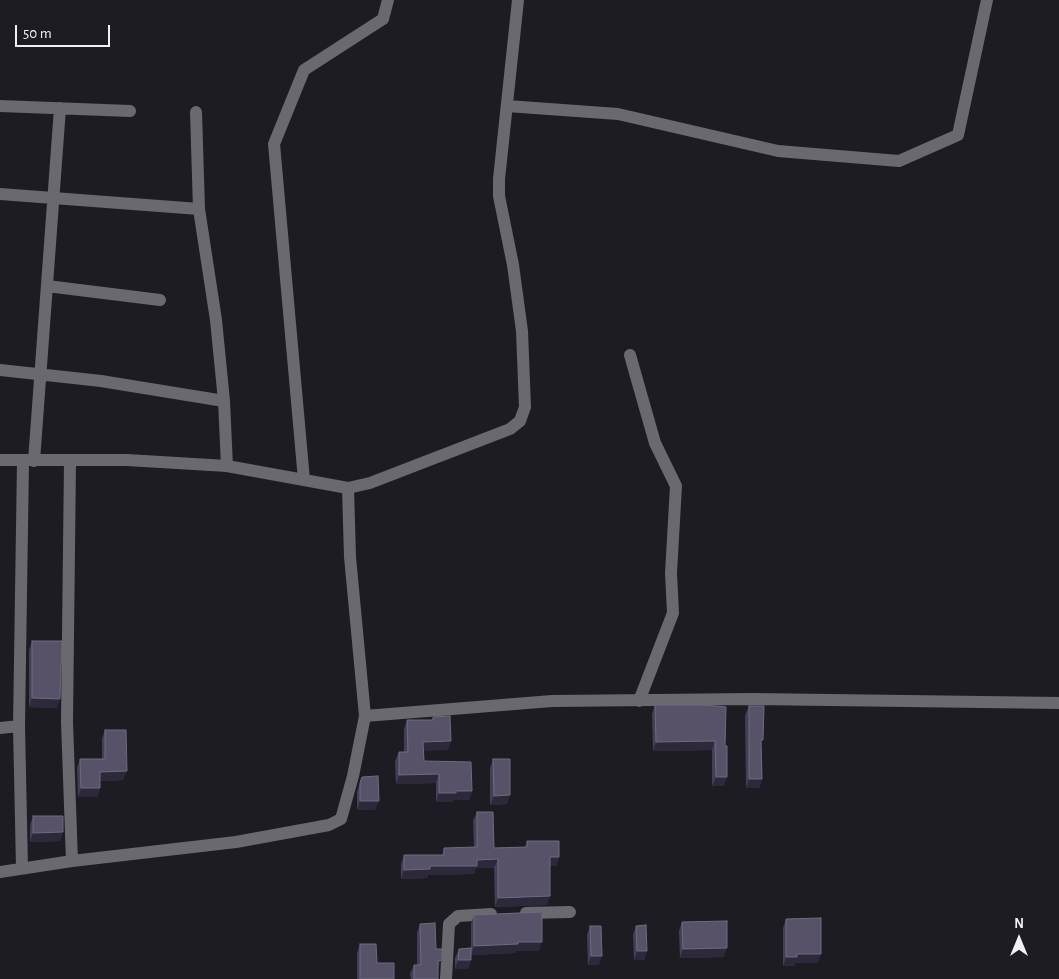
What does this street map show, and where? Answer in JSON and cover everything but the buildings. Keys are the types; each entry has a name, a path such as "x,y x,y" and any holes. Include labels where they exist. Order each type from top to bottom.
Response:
{"street":[{"path":"304,480 274,144 304,70 383,19 388,0"},
{"path":"0,460 127,460 227,466 348,488 379,480 510,429 520,421 525,407 522,331 513,265 499,196 499,179 518,0"},
{"path":"507,106 618,114 778,151 899,161 958,135 987,0"},
{"path":"0,106 130,111"},
{"path":"22,868 19,726 28,461 40,374 60,108"},
{"path":"196,112 199,209 216,320 224,401 227,466"},
{"path":"0,194 199,209"},
{"path":"47,286 160,300"},
{"path":"630,355 655,443 676,486 671,574 673,613 639,700"},
{"path":"0,370 101,382 224,401"},
{"path":"70,461 67,722 72,862"},
{"path":"0,872 236,842 329,825 341,819 354,776 365,716 350,556 348,488"},
{"path":"365,716 552,701 753,700 1059,703"},
{"path":"0,728 19,726"},
{"path":"446,979 449,924 458,916 570,912"}]}
